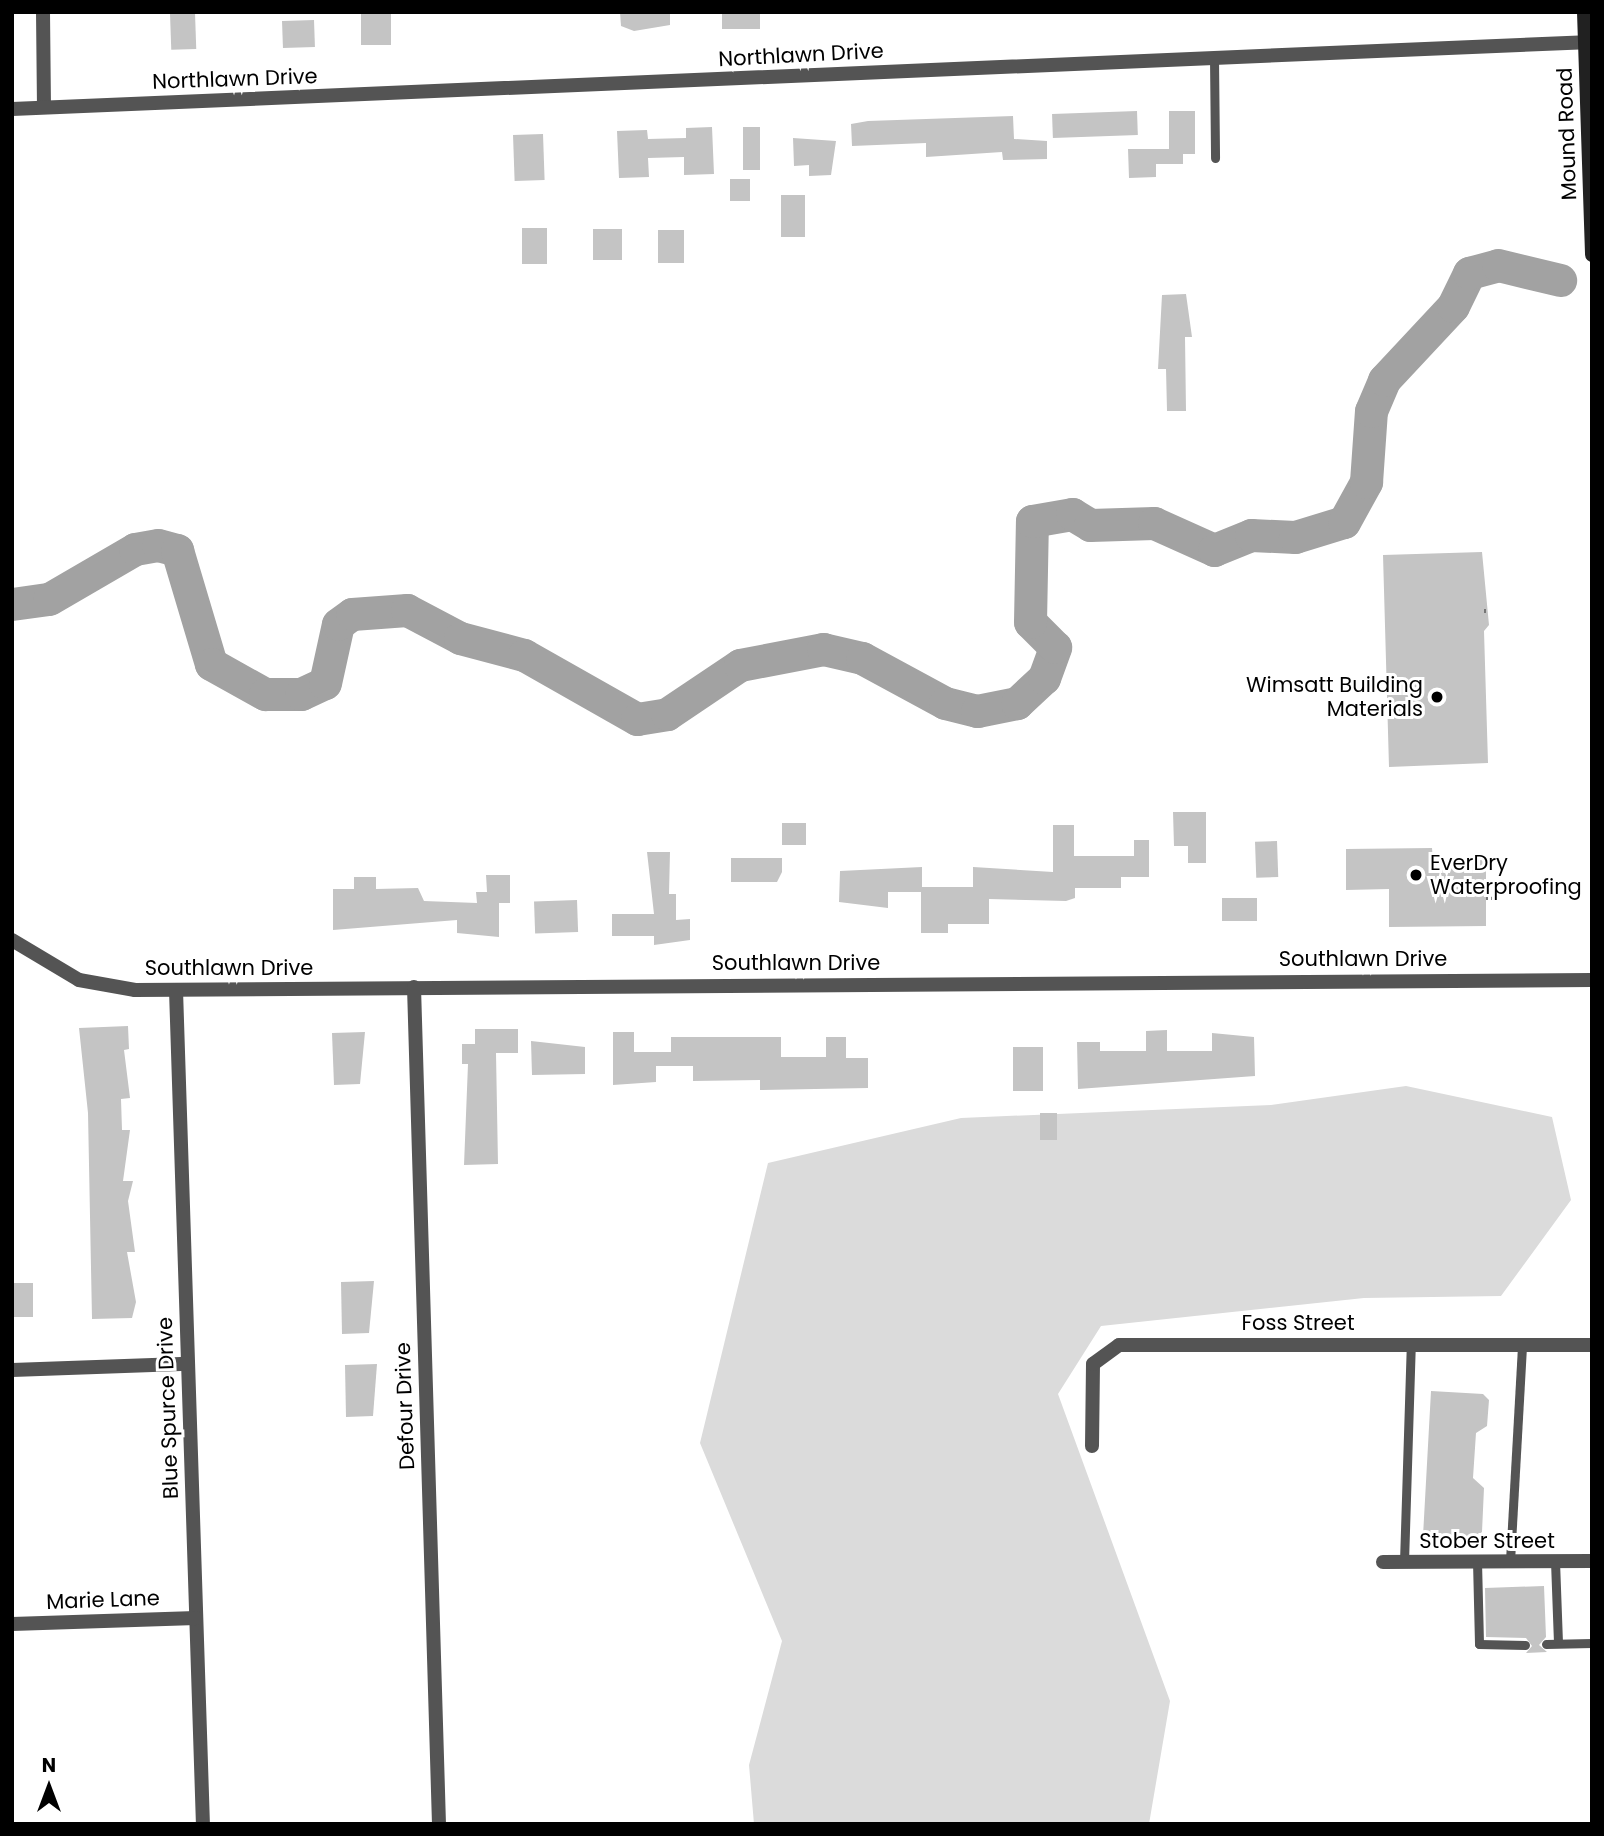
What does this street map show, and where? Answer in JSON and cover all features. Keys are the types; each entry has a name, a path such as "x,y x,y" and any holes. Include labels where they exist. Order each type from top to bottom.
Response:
{"main road":[{"name":"Mound Road","path":"1584,12 1589,42 1592,255"}],"street":[{"path":"43,12 44,107"},
{"name":"Northlawn Drive","path":"12,109 1589,42"},
{"name":"Southlawn Drive","path":"12,940 79,980 107,988 176,990 1592,980"},
{"name":"Defour Drive","path":"414,987 439,1824"},
{"name":"Blue Spurce Drive","path":"176,990 203,1824"},
{"name":"Foss Street","path":"1092,1446 1093,1364 1108,1348 1411,1344 1592,1345"},
{"path":"12,1370 188,1364"},
{"name":"Stober Street","path":"1383,1562 1592,1561"},
{"name":"Marie Lane","path":"12,1624 196,1618"}],"lane":[{"path":"1214,58 1215,158"},
{"path":"1405,1562 1411,1344"},
{"path":"1510,1562 1522,1344"},
{"path":"1477,1562 1479,1644 1525,1645"},
{"path":"1555,1562 1558,1642"},
{"path":"1546,1644 1592,1643"}],"shaded area":[{"path":"1406,1086 1552,1117 1571,1200 1501,1296 1364,1298 1101,1326 1058,1394 1170,1701 1149,1824 754,1824 749,1765 782,1641 700,1443 768,1163 961,1118 1271,1105"}],"building":[{"path":"361,12 391,12 391,45 361,45"},
{"path":"620,12 670,12 670,25 634,31 621,26"},
{"path":"722,12 760,12 760,29 722,29"},
{"path":"195,13 196,49 171,50 170,14"},
{"path":"314,20 315,47 283,48 282,21"},
{"path":"1137,111 1138,135 1053,138 1052,114"},
{"path":"1169,111 1195,111 1195,154 1183,154 1183,164 1156,164 1156,177 1129,178 1128,149 1169,149"},
{"path":"1013,116 1014,139 1047,141 1047,159 1003,160 1002,152 926,157 926,143 852,146 851,124 868,121"},
{"path":"712,127 714,174 684,175 684,157 648,158 649,177 619,178 617,131 647,130 648,139 686,138 686,128"},
{"path":"743,127 760,127 760,170 743,170"},
{"path":"543,134 545,180 515,181 513,135"},
{"path":"793,138 836,141 831,175 809,176 809,165 794,166"},
{"path":"730,179 750,179 750,201 730,201"},
{"path":"781,195 805,195 805,237 781,237"},
{"path":"522,228 547,228 547,264 522,264"},
{"path":"593,229 622,229 622,260 593,260"},
{"path":"658,230 684,230 684,263 658,263"},
{"path":"1186,294 1192,337 1185,337 1186,411 1167,411 1166,369 1158,369 1162,295"},
{"name":"Wimsatt Building Materials","path":"1482,552 1489,625 1484,631 1488,763 1389,767 1383,555"},
{"path":"1173,812 1206,812 1206,863 1188,863 1188,846 1174,846"},
{"path":"782,823 806,823 806,845 782,845"},
{"path":"1053,825 1074,825 1074,856 1134,856 1134,840 1149,840 1149,877 1121,877 1121,888 1075,888 1075,898 1066,901 989,899 989,924 948,924 948,933 921,933 921,892 888,892 888,908 839,902 840,871 922,867 922,887 973,887 973,867 1053,872"},
{"path":"1277,841 1278,877 1256,878 1255,842"},
{"name":"EverDry Waterproofing","path":"1432,848 1433,861 1486,860 1486,926 1389,927 1389,889 1346,890 1346,849"},
{"path":"647,852 670,852 669,894 676,894 676,920 690,919 690,940 654,945 654,936 612,936 612,914 654,914"},
{"path":"731,858 782,858 782,872 777,882 731,882"},
{"path":"486,875 510,875 510,903 499,903 499,937 457,933 457,920 333,930 333,889 354,889 354,877 376,877 376,889 418,888 424,901 477,903 476,892 487,892"},
{"path":"1222,898 1257,898 1257,921 1222,921"},
{"path":"577,900 578,932 535,933 534,902"},
{"path":"128,1026 129,1049 124,1050 130,1098 121,1099 122,1130 130,1130 123,1181 133,1181 128,1201 135,1252 127,1252 136,1302 132,1318 92,1319 88,1113 79,1028"},
{"path":"475,1029 518,1029 518,1053 496,1053 498,1164 464,1165 468,1064 462,1064 462,1044 475,1044"},
{"path":"1167,1030 1167,1051 1212,1051 1212,1033 1254,1037 1255,1076 1078,1089 1077,1042 1100,1042 1100,1051 1146,1051 1146,1031"},
{"path":"365,1032 360,1084 334,1085 332,1033"},
{"path":"613,1032 634,1032 634,1052 671,1052 671,1037 781,1037 781,1057 826,1057 826,1037 846,1037 846,1058 868,1058 868,1088 760,1090 760,1080 693,1081 693,1066 656,1066 656,1082 613,1085"},
{"path":"531,1041 585,1047 585,1074 532,1075"},
{"path":"1013,1047 1043,1047 1043,1091 1013,1091"},
{"path":"1040,1113 1057,1113 1057,1140 1040,1140"},
{"path":"374,1281 369,1333 342,1334 341,1282"},
{"path":"12,1283 33,1283 33,1317 12,1317"},
{"path":"377,1364 373,1416 346,1417 345,1365"},
{"path":"1431,1391 1483,1394 1489,1400 1487,1426 1476,1433 1473,1478 1484,1488 1482,1532 1473,1539 1423,1536"},
{"path":"1544,1586 1546,1637 1539,1645 1547,1652 1526,1653 1532,1646 1526,1638 1486,1637 1485,1588"}],"waterway":[{"path":"12,604 49,599 135,549 158,545 177,550 211,664 265,694 301,694 325,683 338,624 352,614 407,610 460,638 524,655 637,719 667,714 740,665 823,649 862,658 945,703 977,711 1017,703 1044,678 1055,647 1030,622 1032,521 1072,514 1090,525 1154,523 1214,550 1251,535 1295,537 1344,522 1366,482 1371,411 1384,380 1453,306 1469,273 1498,265 1560,280"}],"place":[{"name":"Wimsatt Building Materials","path":"1437,697"},
{"name":"EverDry Waterproofing","path":"1416,875"}]}
